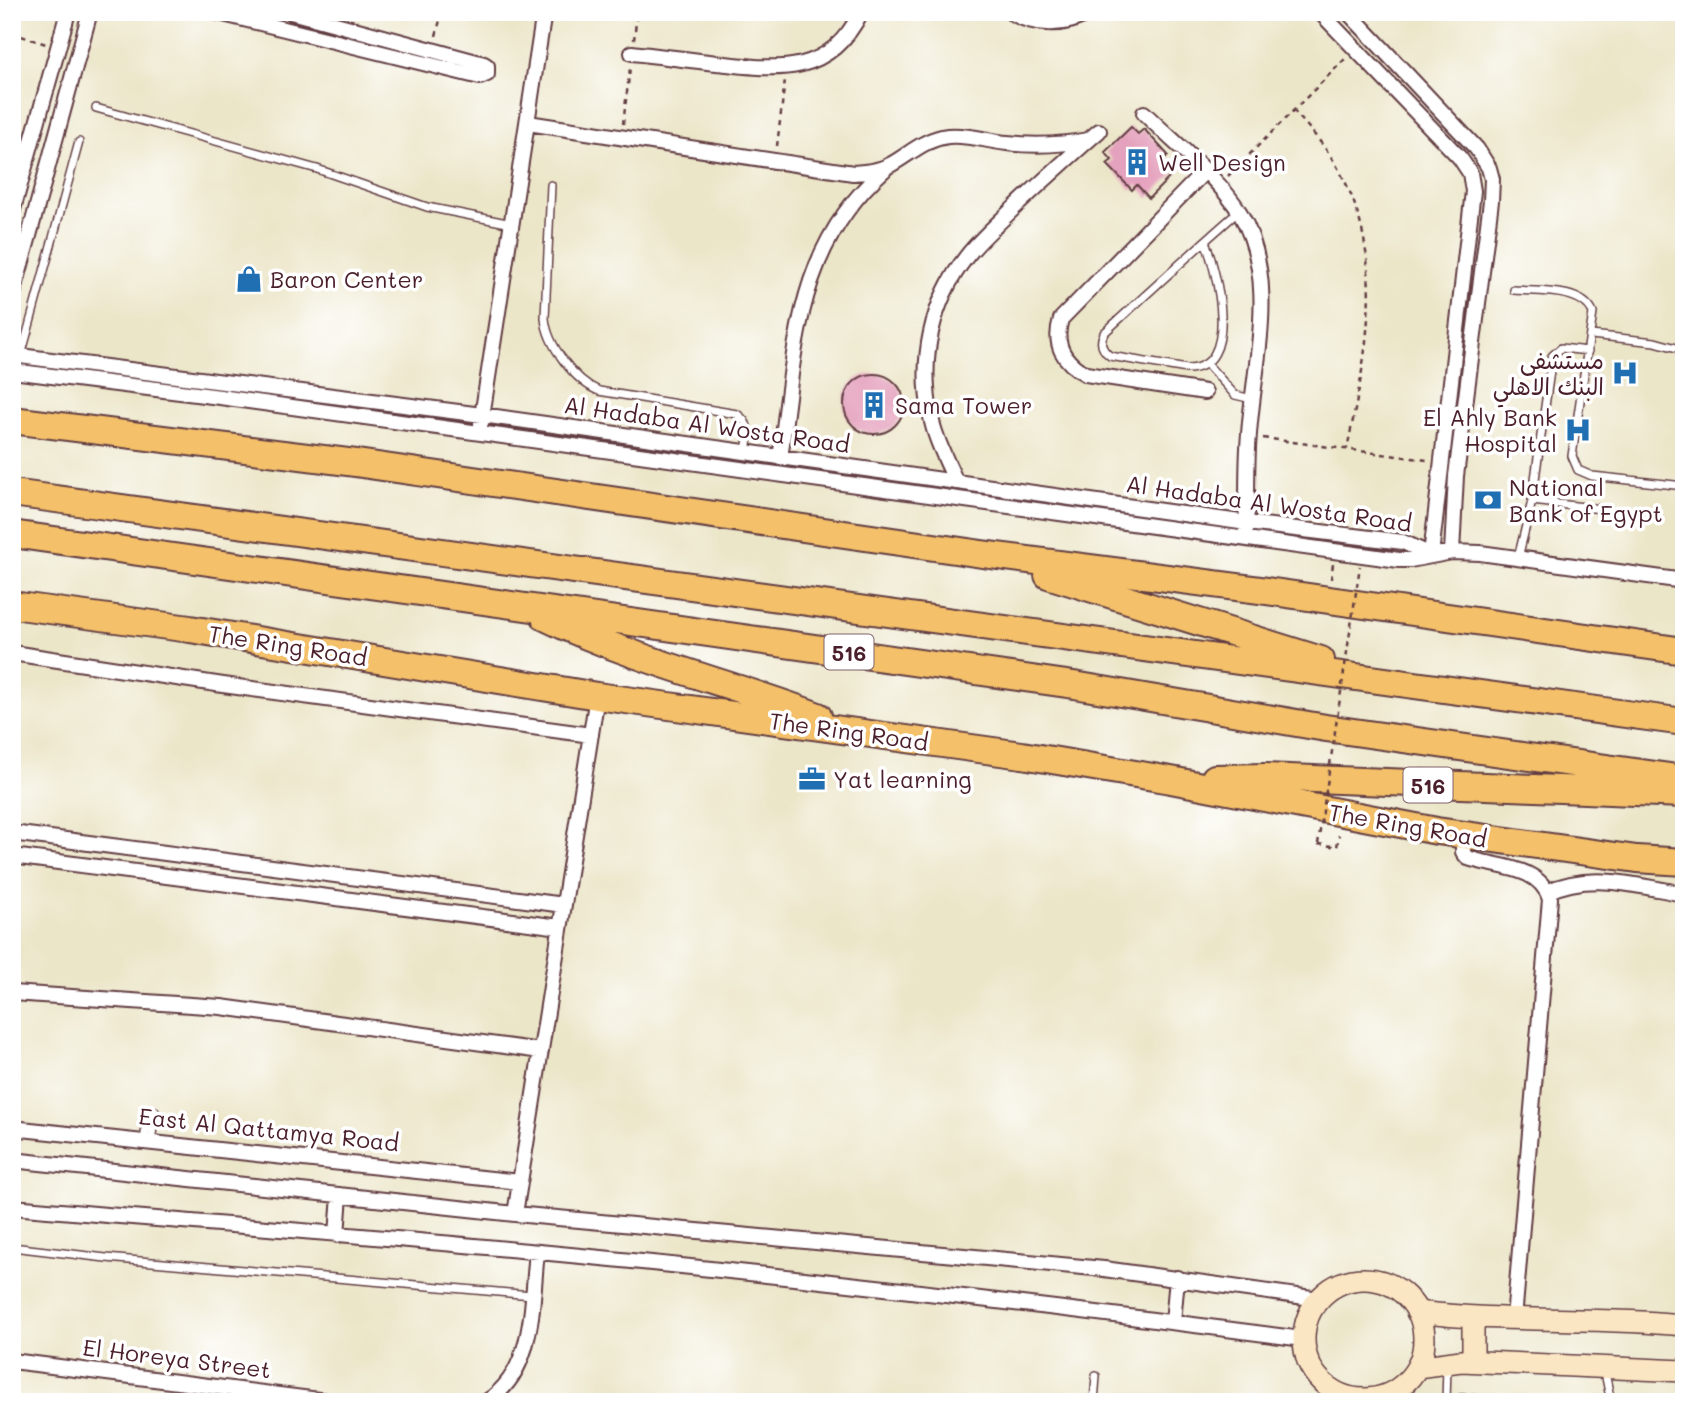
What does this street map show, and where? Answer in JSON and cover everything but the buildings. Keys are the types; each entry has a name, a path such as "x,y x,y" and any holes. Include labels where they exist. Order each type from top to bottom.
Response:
{"highway":[{"name":"516","path":"12,420 369,464 982,554 1260,590 1684,651"},
{"name":"516","path":"12,493 1684,722"},
{"name":"516","path":"12,534 1074,685 1326,728 1684,779"},
{"name":"516","path":"982,554 1393,683"},
{"name":"The Ring Road","path":"12,604 204,632 597,696 1022,755 1463,835 1637,859 1684,862"},
{"name":"516","path":"522,605 571,629 617,647 776,700 863,733"},
{"name":"516","path":"1171,780 1265,777 1684,794"},
{"name":"516","path":"1251,796 1418,793 1468,787"}],"street":[{"path":"12,213 68,12"},
{"path":"12,298 90,12"},
{"path":"215,12 480,77 487,74 487,66 484,64 291,12"},
{"path":"480,432 544,12"},
{"path":"632,53 762,68 787,68 809,62 833,49 853,27 861,12"},
{"path":"1010,12 1033,21 1051,24 1068,22 1089,12"},
{"path":"1320,12 1460,158 1470,173 1473,191 1431,555 1451,552 1518,558 1684,581"},
{"path":"1348,12 1477,149 1489,168 1492,179 1457,475 1451,552"},
{"path":"47,88 68,94"},
{"path":"1144,113 1219,185 1239,211 1257,251 1262,286 1261,321 1249,436 1246,539"},
{"path":"528,123 853,173 871,172 887,166"},
{"path":"780,458 799,324 810,279 818,257 841,217 870,182 887,166 927,141 945,136 1035,145 1094,136 968,254 948,284 934,316 927,350 926,385 931,419 956,482"},
{"path":"1204,172 1061,319 1057,332 1059,346 1065,358 1074,368 1086,374 1205,392"},
{"path":"17,197 38,202"},
{"path":"1472,200 1491,201"},
{"name":"Al Hadaba Al Wosta Road","path":"17,355 482,415 1247,523 1403,542 1431,555"},
{"name":"Al Hadaba Al Wosta Road","path":"12,371 480,432 1399,560 1410,561 1431,555"},
{"path":"1440,468 1457,475"},
{"path":"859,486 861,469"},
{"path":"12,653 591,735"},
{"path":"515,1214 597,696"},
{"path":"12,832 564,905"},
{"path":"1463,835 1464,852 1468,858 1521,871 1542,884 1550,899 1514,1319"},
{"path":"39,858 42,836"},
{"path":"12,856 560,927"},
{"path":"248,886 252,863"},
{"path":"1547,892 1569,883 1599,880 1684,894"},
{"path":"429,910 432,887"},
{"path":"12,993 221,1007 541,1051"},
{"name":"East Al Qattamya Road","path":"12,1128 520,1182"},
{"path":"12,1160 515,1214 1027,1261 1177,1278 1319,1299"},
{"path":"337,1235 340,1195"},
{"path":"12,1207 537,1252 900,1289 1303,1339"},
{"path":"486,1402 508,1383 526,1349 537,1252"},
{"path":"1172,1322 1177,1278"},
{"path":"1371,1280 1385,1283 1398,1290 1417,1312 1424,1339 1422,1353 1409,1379 1394,1395 1351,1400 1316,1376 1309,1365 1303,1339 1305,1324 1319,1299 1343,1283 1371,1280"},
{"path":"1417,1312 1473,1318 1684,1325"},
{"path":"1473,1318 1473,1361"},
{"name":"El Horeya Street","path":"12,1361 335,1402"},
{"path":"1417,1367 1447,1371 1473,1361 1684,1371"}],"lane":[{"path":"96,108 317,169 419,205 512,224"},
{"path":"17,355 79,142"},
{"path":"551,185 545,318 547,335 555,349 587,385 599,391 737,414 744,419 748,428 746,453"},
{"path":"1205,241 1219,287 1218,346 1214,356 1207,364 1197,369 1110,356 1101,343 1107,329 1205,241 1239,211"},
{"path":"1514,290 1581,298 1593,313 1572,456 1575,466 1587,475 1684,486"},
{"path":"1591,335 1655,342 1684,350"},
{"path":"1518,558 1532,501 1552,356 1561,348 1588,351"},
{"path":"1207,364 1235,395 1252,399"},
{"path":"1532,501 1610,510"},
{"path":"147,1142 151,1111"},
{"path":"12,1247 106,1258 532,1295"},
{"path":"1604,1366 1611,1402"},
{"path":"1447,1371 1462,1400 1535,1402"},
{"path":"1446,1402 1447,1371"},
{"path":"1094,1402 1096,1376"}],"path":[{"path":"432,50 442,12"},
{"path":"621,138 637,12"},
{"path":"12,33 59,47"},
{"path":"1219,185 1355,48"},
{"path":"775,160 787,68"},
{"path":"1293,110 1319,139 1340,171 1366,242 1370,280 1368,318 1347,449"},
{"path":"1249,436 1347,449 1440,468"},
{"path":"1337,847 1318,844 1360,566"}],"place":[{"name":"Well Design","path":"1137,162"},
{"name":"Baron Center","path":"249,279"},
{"name":"مستشفى البنك الاهلي","path":"1625,373"},
{"name":"Sama Tower","path":"874,405"},
{"name":"El Ahly Bank Hospital","path":"1578,430"},
{"name":"National Bank of Egypt","path":"1488,500"},
{"name":"Yat learning","path":"812,779"}]}
